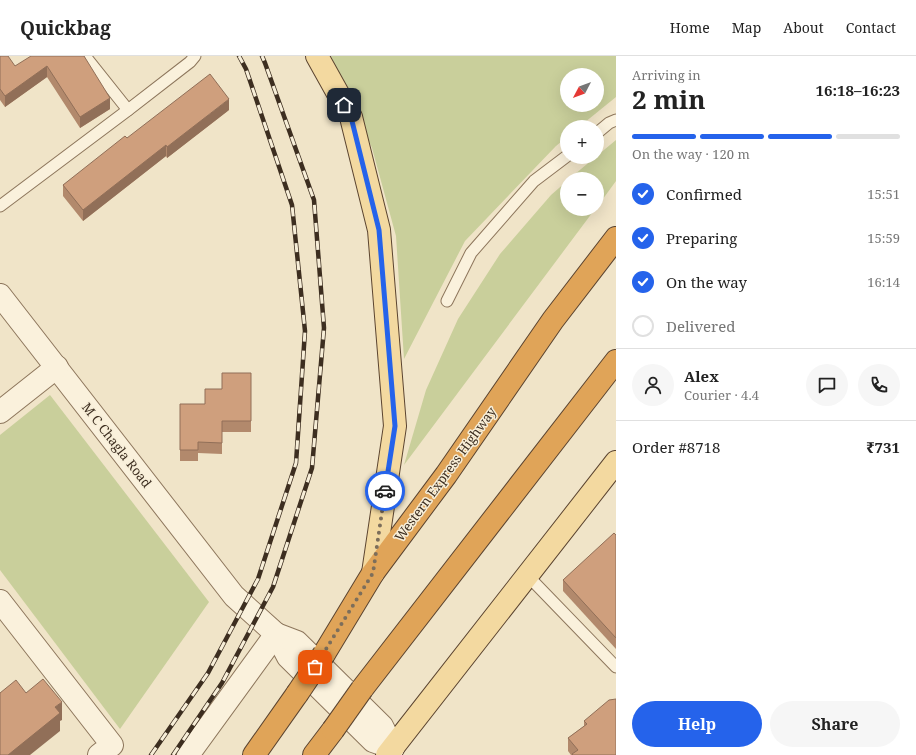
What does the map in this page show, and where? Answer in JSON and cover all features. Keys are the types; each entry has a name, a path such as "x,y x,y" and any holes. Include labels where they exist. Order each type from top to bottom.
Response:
{"highway":[{"name":"Western Express Highway","path":"254,755 324,654 373,573 446,475 553,320 616,238"},
{"path":"314,755 362,689 616,361"}],"main road":[{"path":"317,56 351,117 379,230 395,426 373,573"},
{"path":"390,751 616,462"}],"street":[{"name":"M C Chagla Road","path":"0,295 234,596 276,634"},
{"path":"0,412 57,367"},
{"path":"0,601 112,745 99,755"},
{"path":"188,755 276,634 288,657 373,741 390,751"}],"lane":[{"path":"85,56 128,110"},
{"path":"0,206 128,110 190,62 195,56"},
{"path":"604,127 616,120"},
{"path":"447,301 472,253 534,181 560,161"},
{"path":"527,575 616,667"}],"green space":[{"path":"331,56 616,56 616,97 604,107 604,68 560,68 560,112 598,112 588,120 560,120 560,143 465,241 404,359 396,236 372,148"},
{"path":"616,140 616,181 604,197 604,172 577,172 587,164 604,164 604,150"},
{"path":"560,187 560,216 590,216 404,465 426,390 458,319 500,254 551,195"},
{"path":"50,395 209,602 120,729 0,570 0,435"}],"building":[{"path":"0,56 8,56 15,66 31,56 84,56 110,98 80,117 47,66 5,96 0,89"},
{"path":"210,74 229,99 167,147 166,145 83,210 63,185 125,136 127,138"},
{"path":"222,373 251,373 251,421 222,421 222,443 198,442 198,450 180,450 180,404 205,404 205,389 222,389"},
{"path":"614,533 616,535 616,638 563,580"},
{"path":"43,679 62,702 55,707 60,713 8,755 0,755 0,693 16,680 26,693"},
{"path":"616,699 616,755 573,755 572,754 578,750 568,738 587,724 584,721 609,700"}],"railway":[{"path":"151,755 208,673 258,579 296,463 305,331 292,205 246,69 239,56"},
{"path":"173,755 222,683 273,587 312,468 324,328 314,200 262,56"}],"way so far":[{"path":"315,667 373,573 385,491"}],"route":[{"path":"344,105 351,117 379,230 395,426 385,491"}]}
